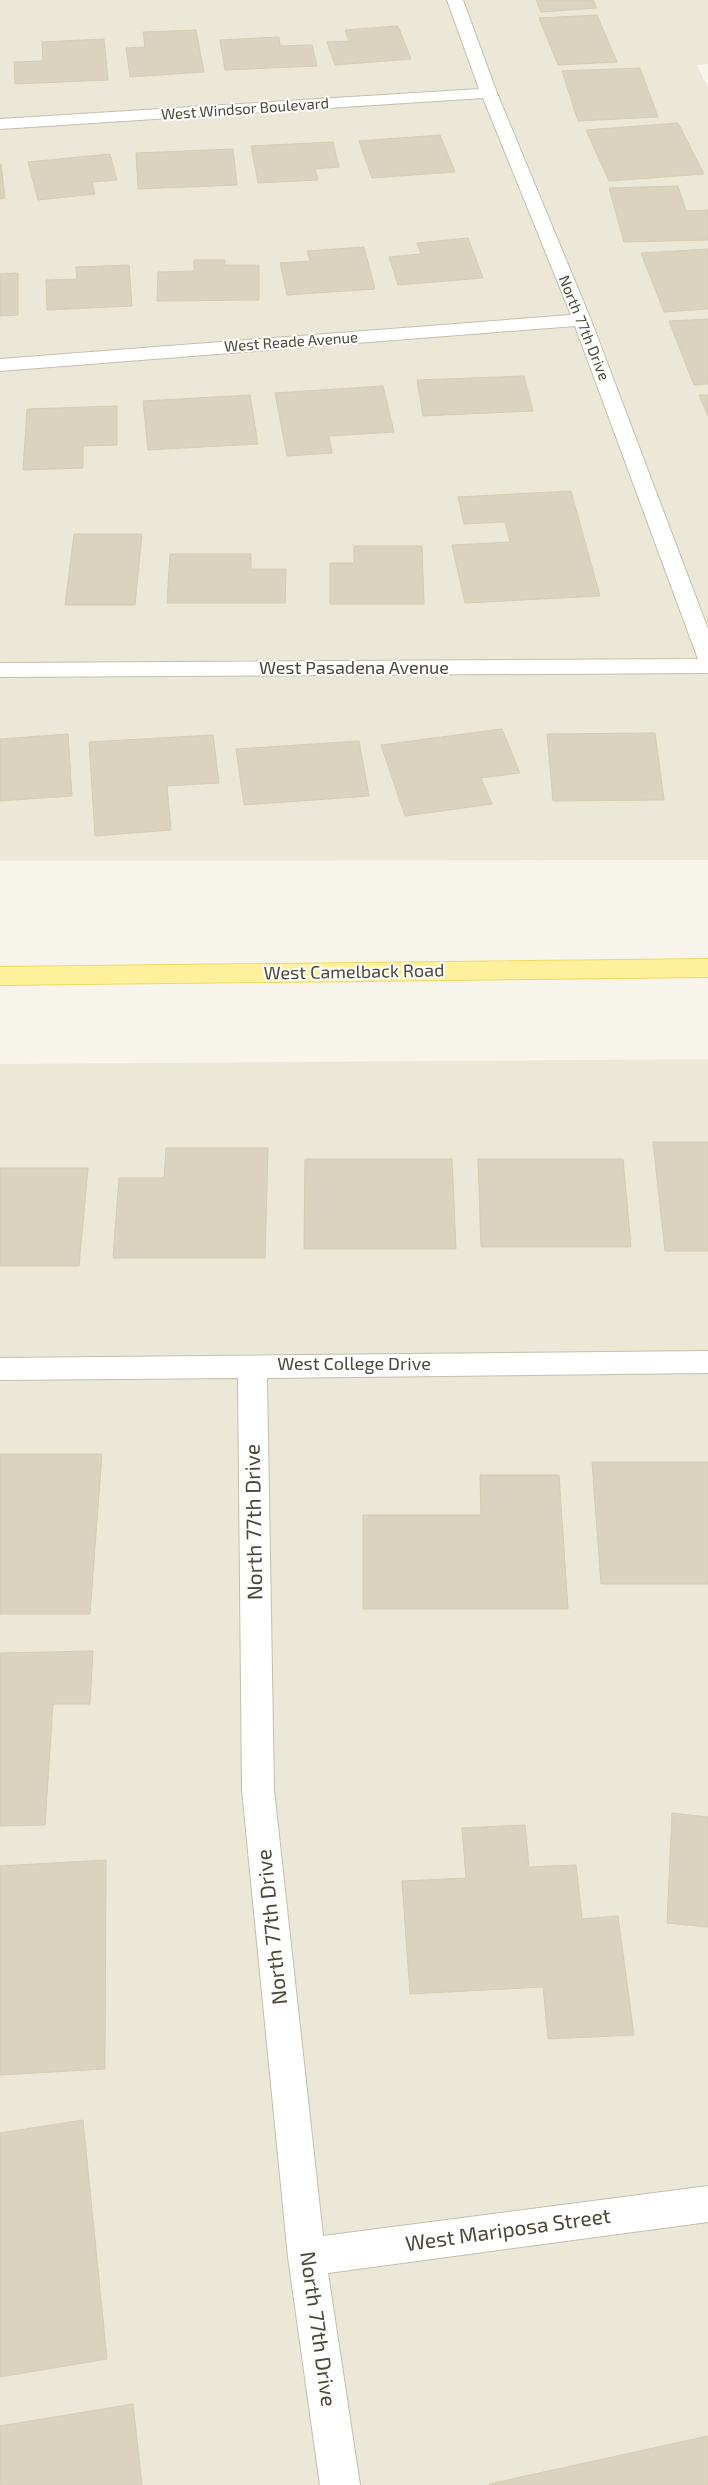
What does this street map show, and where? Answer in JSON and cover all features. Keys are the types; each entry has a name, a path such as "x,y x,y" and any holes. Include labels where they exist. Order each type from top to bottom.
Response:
{"main road":[{"name":"West Camelback Road","path":"0,976 708,968"}],"street":[{"name":"North 77th Drive","path":"455,0 489,93 582,320 708,658"},
{"name":"West Windsor Boulevard","path":"0,124 489,93"},
{"name":"West Reade Avenue","path":"0,365 582,320"},
{"name":"West Pasadena Avenue","path":"0,670 708,666"},
{"name":"West College Drive","path":"0,1369 252,1365 708,1362"},
{"name":"North 77th Drive","path":"252,1365 258,1790 307,2257 340,2485"},
{"name":"West Mariposa Street","path":"307,2257 708,2204"}],"shaded area":[{"path":"0,0 708,0 708,64 697,65 708,88 708,860 0,861"},
{"path":"708,1059 708,2485 0,2485 0,1064"}],"building":[{"path":"536,0 593,0 597,8 541,12"},
{"path":"597,15 617,62 558,65 539,18"},
{"path":"398,26 411,59 335,65 327,42 349,41 345,30"},
{"path":"196,30 204,72 130,77 126,48 145,47 143,32"},
{"path":"279,37 280,46 312,45 317,66 225,70 220,40"},
{"path":"104,39 108,80 15,84 14,62 43,61 42,42"},
{"path":"640,68 658,117 578,121 562,71"},
{"path":"678,123 704,174 609,181 586,130"},
{"path":"440,135 455,172 372,178 359,141"},
{"path":"333,142 339,167 315,169 318,180 258,183 251,146"},
{"path":"233,149 237,185 138,189 136,153"},
{"path":"110,154 117,180 92,182 95,194 38,200 28,162"},
{"path":"0,164 5,198 0,199"},
{"path":"678,186 686,211 708,210 708,240 624,242 609,188"},
{"path":"468,238 483,278 398,285 389,257 421,254 417,243"},
{"path":"364,247 375,289 287,295 280,263 310,261 307,251"},
{"path":"708,249 708,309 664,312 641,253"},
{"path":"194,260 225,260 225,265 259,265 259,300 157,301 158,272 194,271"},
{"path":"129,265 132,306 47,310 46,280 77,279 76,267"},
{"path":"18,273 18,315 0,316 0,274"},
{"path":"708,319 708,384 694,385 669,321"},
{"path":"524,376 533,411 423,416 417,380"},
{"path":"383,386 394,432 329,436 332,453 287,456 275,393"},
{"path":"250,395 258,444 148,450 143,401"},
{"path":"699,395 708,395 708,416"},
{"path":"117,406 117,445 83,446 83,468 23,470 27,409"},
{"path":"571,491 600,596 465,603 452,545 510,542 505,522 464,524 458,497"},
{"path":"74,534 142,534 135,605 65,605"},
{"path":"354,546 422,546 424,604 330,604 330,563 354,563"},
{"path":"170,554 251,554 251,569 286,569 285,603 167,603"},
{"path":"502,729 520,773 481,778 492,804 405,816 381,745"},
{"path":"655,733 664,800 553,801 547,734"},
{"path":"68,734 72,796 0,801 0,739"},
{"path":"213,735 219,783 167,786 171,830 95,836 89,742"},
{"path":"359,741 369,796 244,805 236,749"},
{"path":"653,1142 708,1142 708,1251 665,1251"},
{"path":"166,1148 268,1148 265,1258 113,1258 119,1178 164,1178"},
{"path":"305,1159 452,1159 456,1249 304,1249"},
{"path":"478,1159 623,1159 631,1247 481,1247"},
{"path":"0,1168 88,1168 79,1266 0,1266"},
{"path":"0,1454 102,1454 90,1614 0,1614"},
{"path":"592,1462 708,1462 708,1584 601,1584"},
{"path":"480,1475 559,1475 568,1609 363,1609 363,1515 481,1515"},
{"path":"93,1651 90,1704 53,1704 45,1825 0,1826 0,1653"},
{"path":"672,1813 708,1817 708,1927 667,1923"},
{"path":"525,1825 529,1867 576,1865 582,1919 618,1916 634,2035 548,2039 543,1987 410,1994 402,1881 466,1878 462,1828"},
{"path":"106,1860 105,2069 0,2075 0,1866"},
{"path":"83,2120 107,2359 0,2377 0,2133"},
{"path":"133,2404 142,2485 0,2485 0,2426"},
{"path":"708,2436 708,2485 489,2484"}]}
